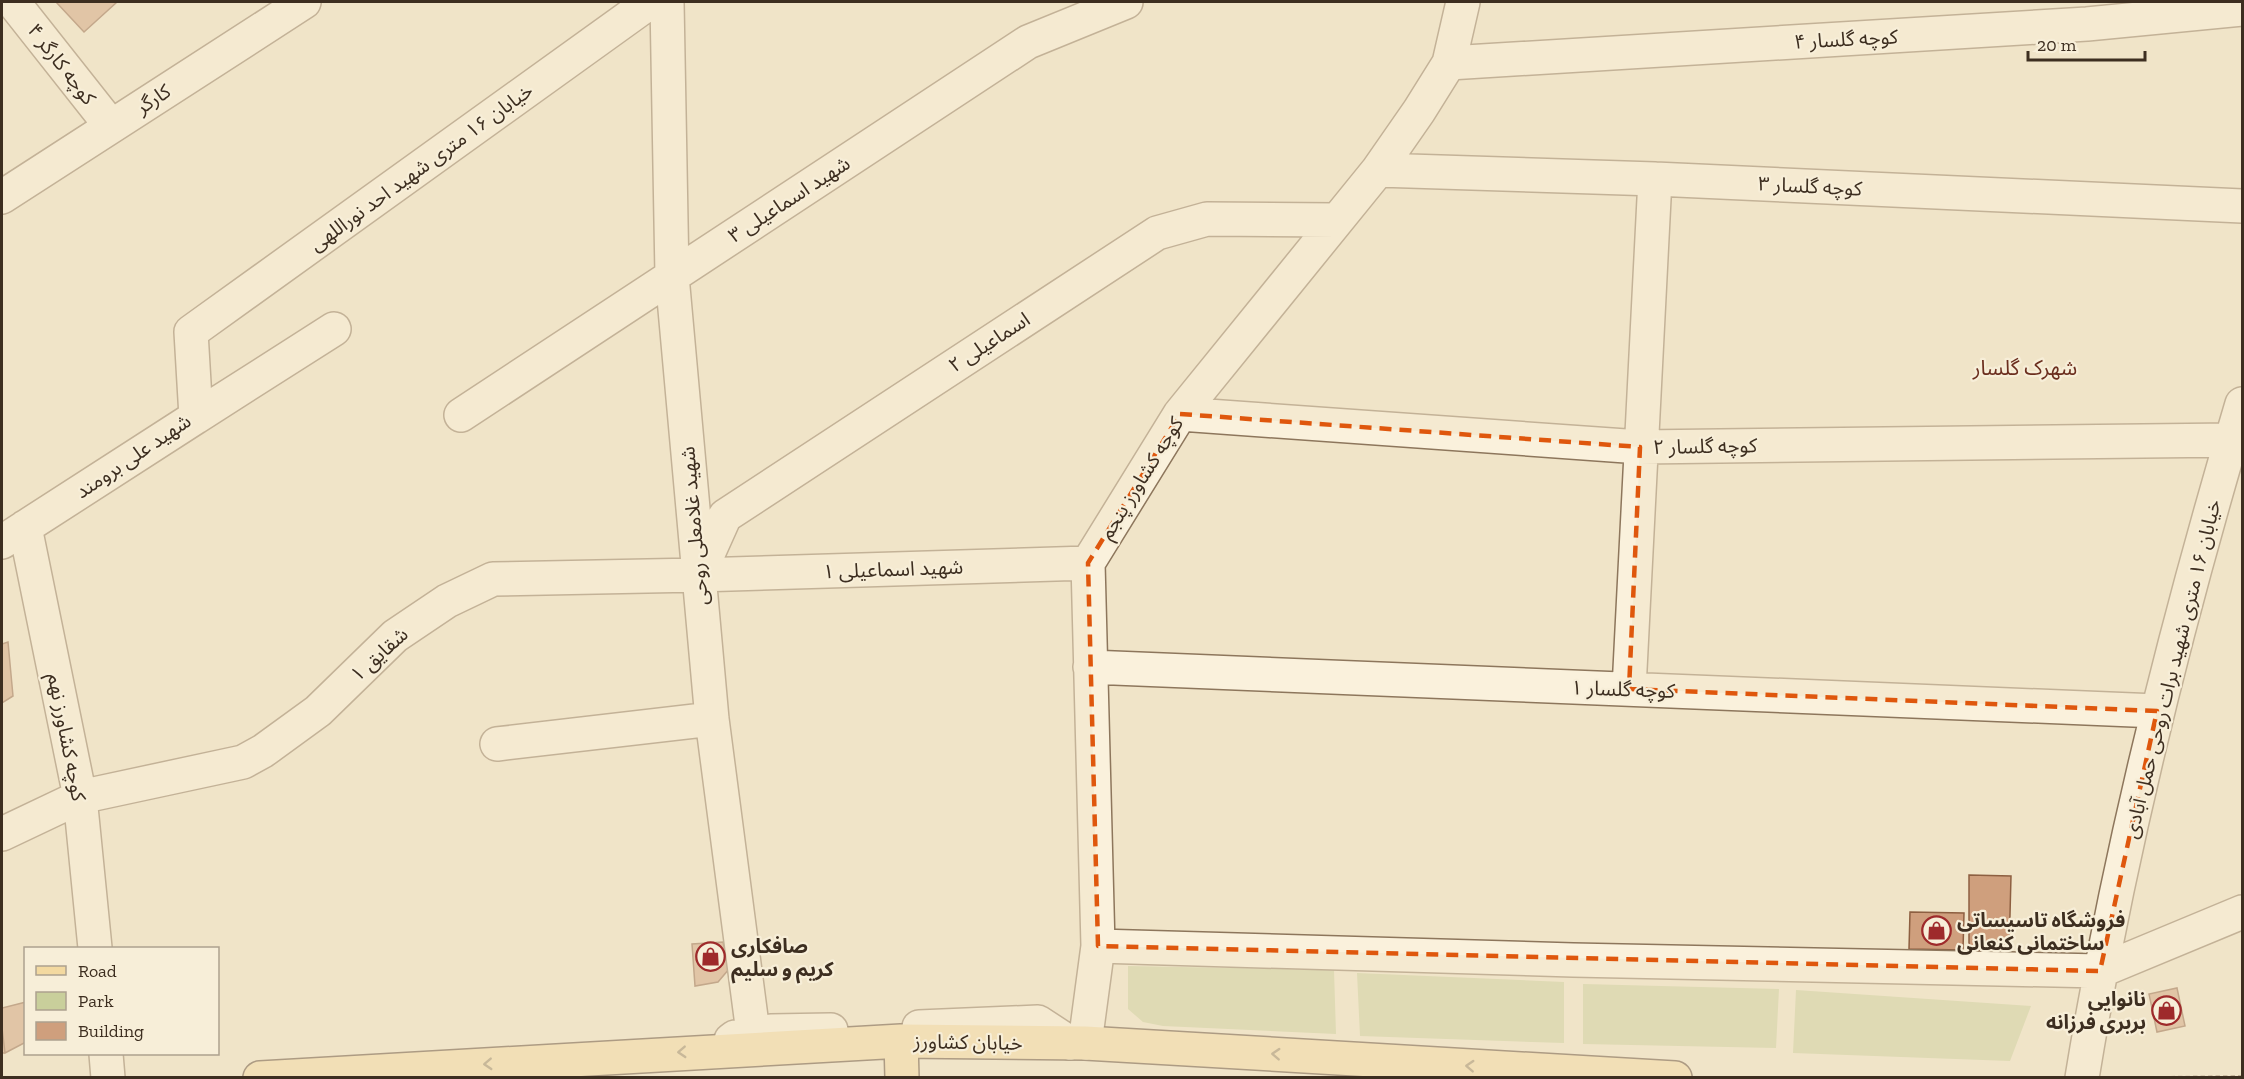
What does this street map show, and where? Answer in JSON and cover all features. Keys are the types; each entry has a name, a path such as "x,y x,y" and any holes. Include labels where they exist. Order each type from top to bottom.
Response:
{"main road":[{"name":"خیابان کشاورز","path":"260,1077 719,1050 754,1041 1077,1043 1675,1077"},
{"path":"901,1041 902,1077"}],"street":[{"name":"کوچه کارگر ۴","path":"13,2 111,126"},
{"name":"کارگر","path":"2,197 304,2"},
{"name":"خیابان ۱۶ متری شهید احد نوراللهی","path":"191,332 650,2"},
{"name":"شهید غلامعلی روحی","path":"667,2 672,276 712,719 754,1041"},
{"name":"شهید اسماعیلی ۳","path":"461,415 1028,42 1126,2"},
{"name":"کوچه کشاورز پنجم","path":"1088,563 1180,414 1378,170 1419,111 1449,63 1463,2"},
{"name":"کوچه گلسار ۴","path":"1449,63 2087,24 2242,9"},
{"name":"کوچه گلسار ۳","path":"1378,170 1655,178 2242,206"},
{"path":"1629,689 1655,178"},
{"name":"اسماعیلی ۲","path":"698,575 725,516 1157,234 1207,219 1336,220"},
{"path":"196,417 334,329"},
{"name":"شهید علی برومند","path":"13,535 196,417 191,332"},
{"name":"خیابان ۱۶ متری شهید برات روحی حمل آبادی","path":"2082,1077 2100,971 2157,711 2242,404"},
{"name":"کوچه گلسار ۲","path":"1180,414 1640,447 2232,440"},
{"name":"کوچه کشاورز نهم","path":"13,535 80,797 95,947"},
{"path":"754,1041 771,1031 1038,1023 1077,1043 1098,946 1088,563"},
{"name":"شهید اسماعیلی ۱","path":"698,575 1088,563"},
{"name":"شقایق ۱","path":"2,834 80,797 243,762 263,751 318,711 395,636 447,601 493,579 698,575"},
{"name":"کوچه گلسار ۱","path":"1090,667 2157,711"},
{"path":"497,744 712,719"},
{"path":"1098,946 1574,960 2100,971 2242,912"},
{"path":"106,1055 108,1077"}],"path":[{"path":"2163,1077 2242,1077"}],"highlighted area":[{"path":"1180,414 1640,447 1629,689 2157,711 2100,971 1098,946 1088,563"}],"green space":[{"path":"1128,966 1334,970 1336,1034 1163,1026 1143,1022 1128,1009"},
{"path":"1357,973 1564,982 1564,1043 1360,1036"},
{"path":"1583,984 1779,989 1776,1048 1583,1044"},
{"path":"1796,990 2031,1006 2010,1061 1793,1053"}],"building":[{"path":"56,2 117,2 84,32"},
{"path":"8,642 13,696 2,703 2,644"},
{"path":"1969,875 2011,876 2009,953 1969,950"},
{"name":"فروشگاه تاسیساتی ساختمانی کنعانی","path":"1910,912 1964,913 1963,950 1909,949"},
{"name":"صافکاری کریم و سلیم","path":"723,942 729,969 718,982 695,986 692,944"},
{"name":"نانوایی بربری فرزانه","path":"2177,988 2185,1026 2157,1032 2149,994"},
{"path":"24,1002 24,1043 5,1053 2,1028 2,1008"},
{"path":"2,1028 5,1053 2,1053"}],"place":[{"name":"فروشگاه تاسیساتی ساختمانی کنعانی","path":"1936,931"},
{"name":"صافکاری کریم و سلیم","path":"710,957"},
{"name":"نانوایی بربری فرزانه","path":"2167,1010"}],"district":[{"name":"شهرک گلسار","path":"2025,368"}]}
